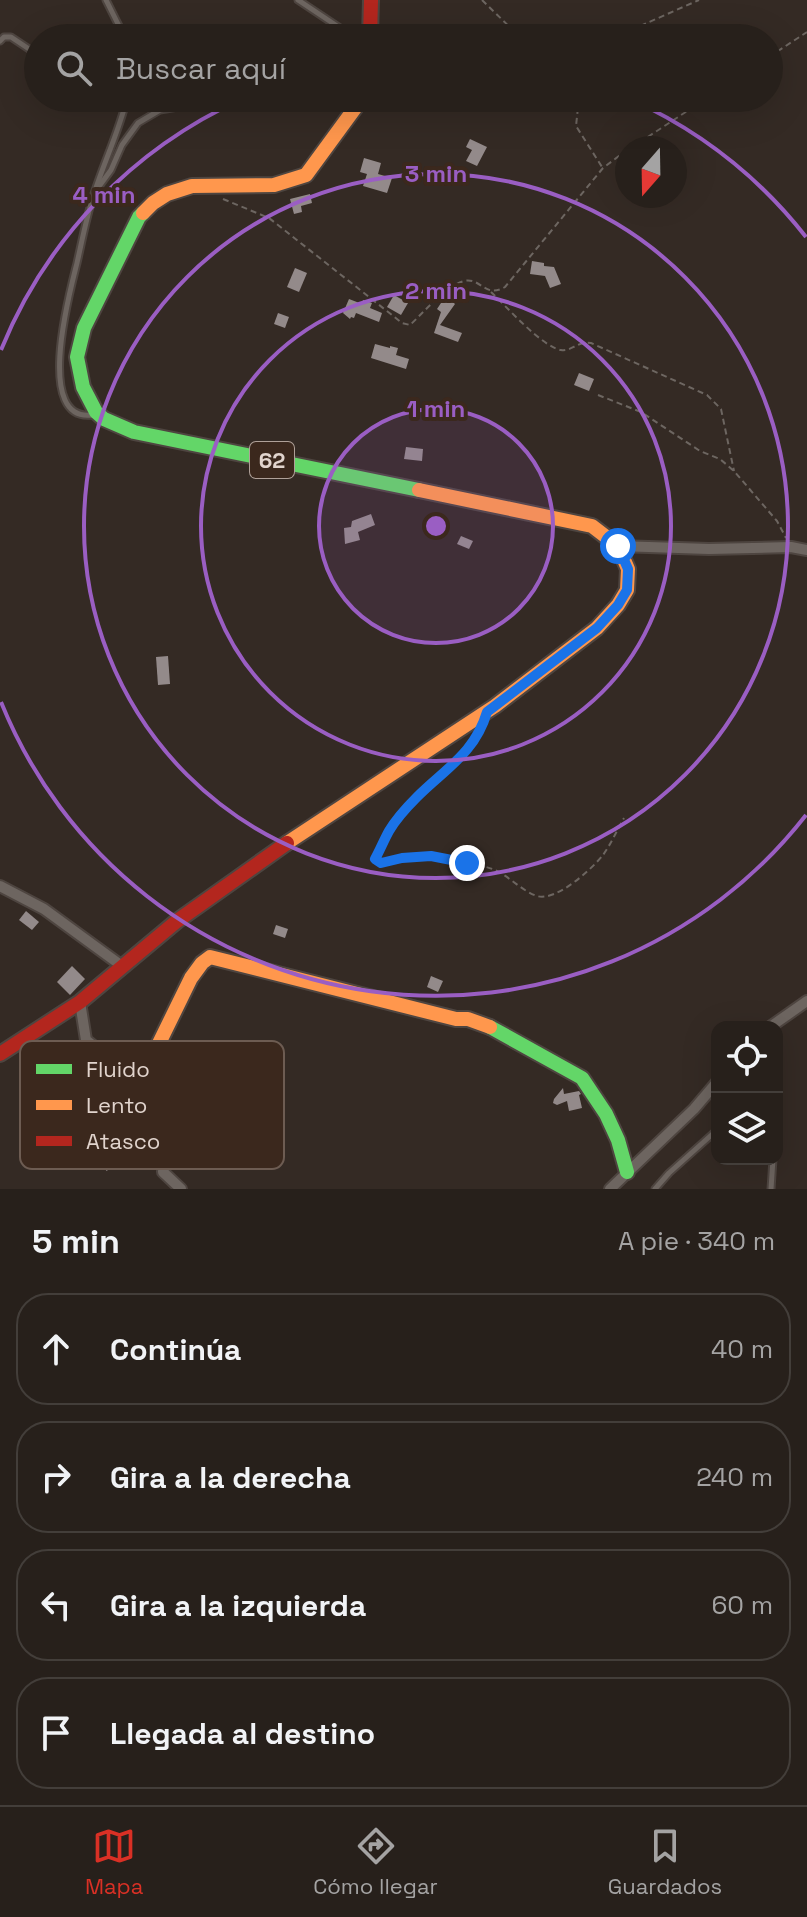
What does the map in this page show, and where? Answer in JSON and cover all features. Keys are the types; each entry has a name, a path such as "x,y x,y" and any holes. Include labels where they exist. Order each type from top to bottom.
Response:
{"main road":[{"path":"370,24 371,0"},
{"path":"96,412 83,387 77,357 84,328 139,217 167,194 192,186 274,185 306,175 352,112"},
{"name":"62","path":"96,412 104,419 134,432 592,526 618,546"},
{"path":"0,1054 80,1002 177,921 487,712 597,628 627,590 628,569 618,546"},
{"path":"160,1041 191,978 210,957 456,1019 468,1019 495,1029 582,1078 606,1114 618,1140 627,1172"}],"street":[{"path":"618,546 709,549 791,547 807,550"},
{"path":"0,886 44,909 122,966"},
{"path":"779,1021 807,1001"},
{"path":"80,1002 87,1041"},
{"path":"610,1189 711,1089"},
{"path":"163,1169 181,1189"}],"lane":[{"path":"106,0 118,24"},
{"path":"298,0 334,24"},
{"path":"0,41 11,37 24,46"},
{"path":"96,412 84,416 70,408 62,392 59,357 63,321 92,199 122,112"},
{"path":"92,199 138,123 157,112"},
{"path":"655,1189 711,1135"},
{"path":"771,1189 773,1165"}],"path":[{"path":"482,0 507,24"},
{"path":"645,24 699,0"},
{"path":"783,48 807,32"},
{"path":"578,112 576,126 603,168"},
{"path":"649,136 686,112"},
{"path":"491,292 505,287 603,168 615,159"},
{"path":"218,197 269,218 406,325 410,325 449,289 464,281 473,281 491,292 537,336 559,350 583,341 591,343 707,395 721,409 734,471"},
{"path":"598,395 641,412 700,451 720,459 777,521 791,547"},
{"path":"487,712 480,733 458,761 415,799 390,829 375,859 381,863 431,856 467,863 495,870 537,896 547,897 559,892 592,867 604,854 624,818"}],"building":[{"path":"470,139 487,147 477,166 466,161 472,150 466,147"},
{"path":"364,158 381,163 378,174 392,178 387,193 363,186 367,174 360,172"},
{"path":"310,194 312,203 301,206 302,212 294,214 290,199"},
{"path":"532,261 554,267 561,284 550,288 545,276 530,274"},
{"path":"295,268 307,273 299,292 287,287"},
{"path":"449,291 456,296 452,301 455,304 440,325 462,333 458,342 434,333 441,312 437,309"},
{"path":"394,295 408,303 401,315 387,307"},
{"path":"349,299 362,304 363,300 372,303 370,308 382,313 379,322 356,313 350,319 343,313"},
{"path":"278,313 289,317 285,328 274,324"},
{"path":"375,344 398,348 396,355 409,359 406,369 371,358"},
{"path":"579,373 594,379 589,391 574,385"},
{"path":"406,447 423,449 422,461 404,459"},
{"path":"371,514 375,525 358,532 360,540 345,544 344,528 351,527 352,521"},
{"path":"461,536 473,541 469,549 457,544"},
{"path":"168,656 170,684 158,685 156,657"},
{"path":"26,911 39,922 32,930 19,920"},
{"path":"276,925 288,929 285,938 273,934"},
{"path":"72,966 85,979 70,995 57,982"},
{"path":"431,976 443,981 438,992 427,987"},
{"path":"563,1088 564,1094 579,1091 582,1108 569,1111 567,1101 557,1105 553,1103"}],"traffic: fast":[{"path":"143,213 84,328 77,357 83,387 96,412 104,419 134,432 419,490"},
{"path":"490,1027 582,1078 606,1114 618,1140 627,1172"}],"traffic: slow":[{"path":"143,213 167,194 192,186 274,185 306,175 352,112"},
{"path":"287,843 495,706 597,628 627,590 628,569 618,546 592,526 419,490"},
{"path":"160,1041 191,978 210,957 456,1019 468,1019 490,1027"}],"traffic: jam":[{"path":"370,24 371,0"},
{"path":"0,1054 80,1002 177,921 287,843"}],"route":[{"path":"467,863 431,856 381,863 375,859 390,829 415,799 458,761 480,733 487,712 597,628 618,605 627,590 628,569 618,546"}]}
